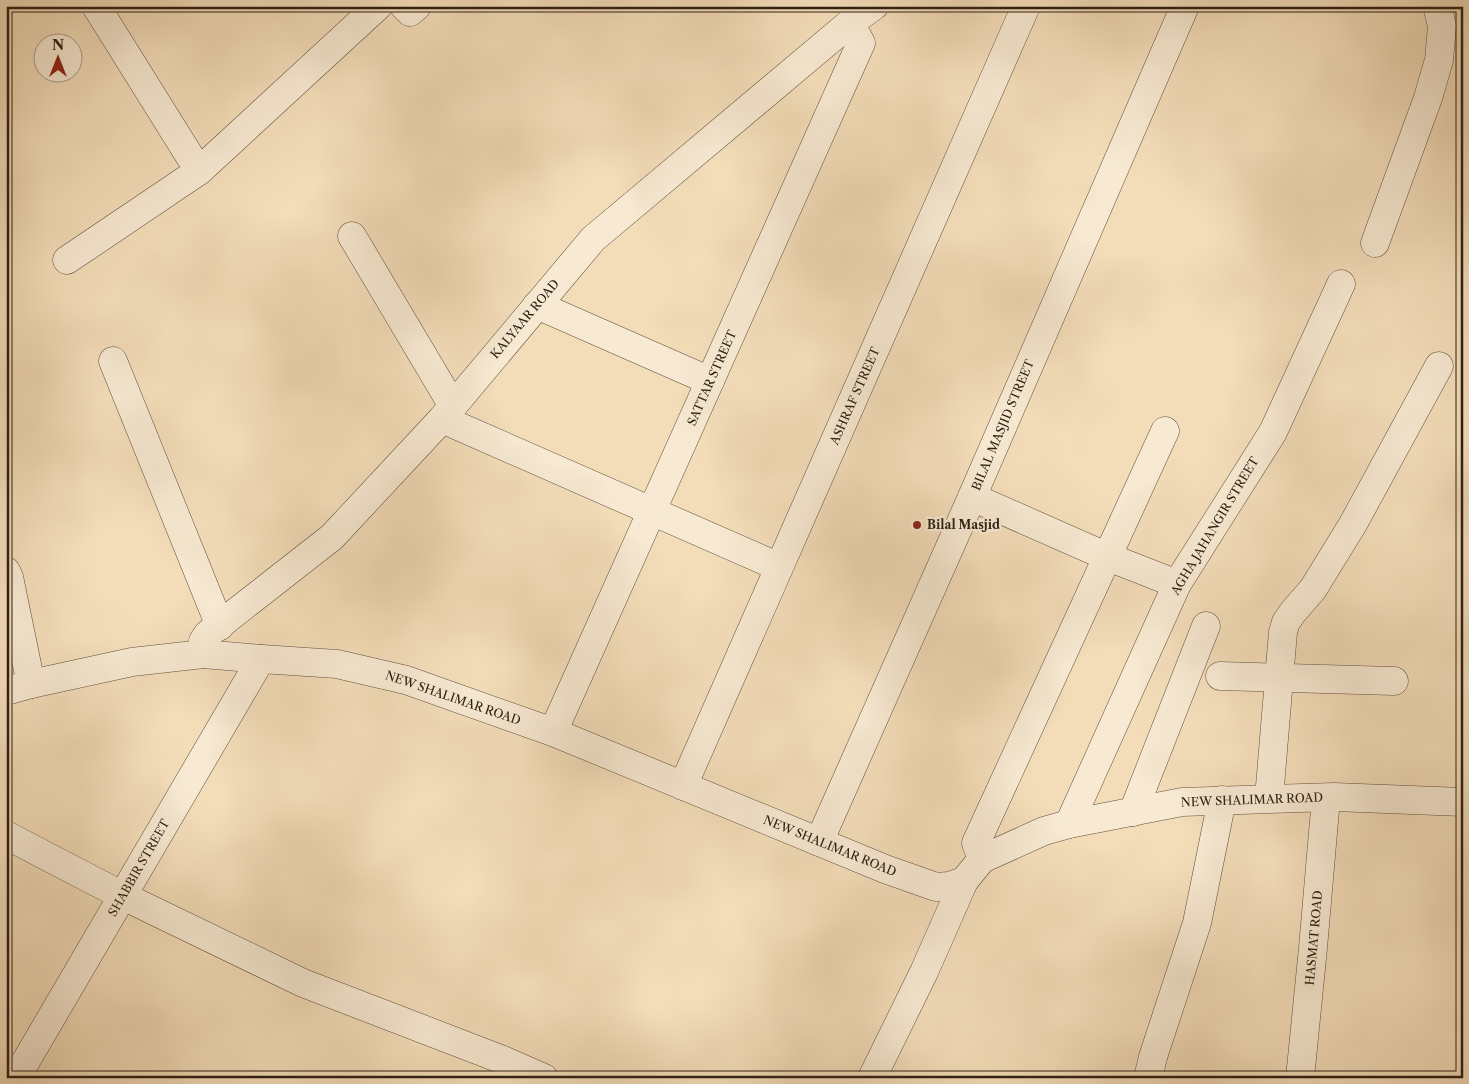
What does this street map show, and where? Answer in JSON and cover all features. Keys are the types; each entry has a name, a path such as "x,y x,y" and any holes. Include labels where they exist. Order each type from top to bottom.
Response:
{"street":[{"path":"96,6 199,171"},
{"path":"67,260 199,171 378,6"},
{"path":"404,6 410,12 417,6"},
{"name":"KALYAAR ROAD","path":"203,654 203,641 208,634 332,537 447,412 593,239 850,23 874,6"},
{"name":"ASHRAF STREET","path":"683,786 1026,6"},
{"name":"BILAL MASJID STREET","path":"819,842 972,497 1185,6"},
{"path":"1375,243 1428,98 1439,60 1442,26 1438,6"},
{"name":"SATTAR STREET","path":"552,732 861,43 850,23"},
{"path":"352,236 447,412 652,512 779,567"},
{"name":"AGHA JAHANGIR STREET","path":"1069,824 1177,584 1273,432 1340,284"},
{"path":"537,305 710,381"},
{"path":"113,361 220,626"},
{"path":"1270,798 1283,632 1286,622 1313,589 1352,524 1439,366"},
{"path":"982,859 976,843 1165,430"},
{"path":"972,497 1108,557 1177,584"},
{"path":"6,571 9,577 19,688"},
{"path":"1133,812 1206,626"},
{"name":"NEW SHALIMAR ROAD","path":"19,688 132,662 203,654 337,664 406,680 552,732 819,842 936,887 964,882 982,859 1044,831 1069,824 1182,802 1270,798 1463,802"},
{"name":"SHABBIR STREET","path":"16,1078 262,659"},
{"path":"1220,676 1394,681"},
{"name":"HASMAT ROAD","path":"1300,1078 1326,798"},
{"path":"1148,1078 1153,1057 1197,923 1222,800"},
{"path":"6,835 123,896 303,983 503,1060 544,1078"},
{"path":"872,1078 924,972 964,882"}],"place":[{"name":"Bilal Masjid","path":"917,525"}]}
